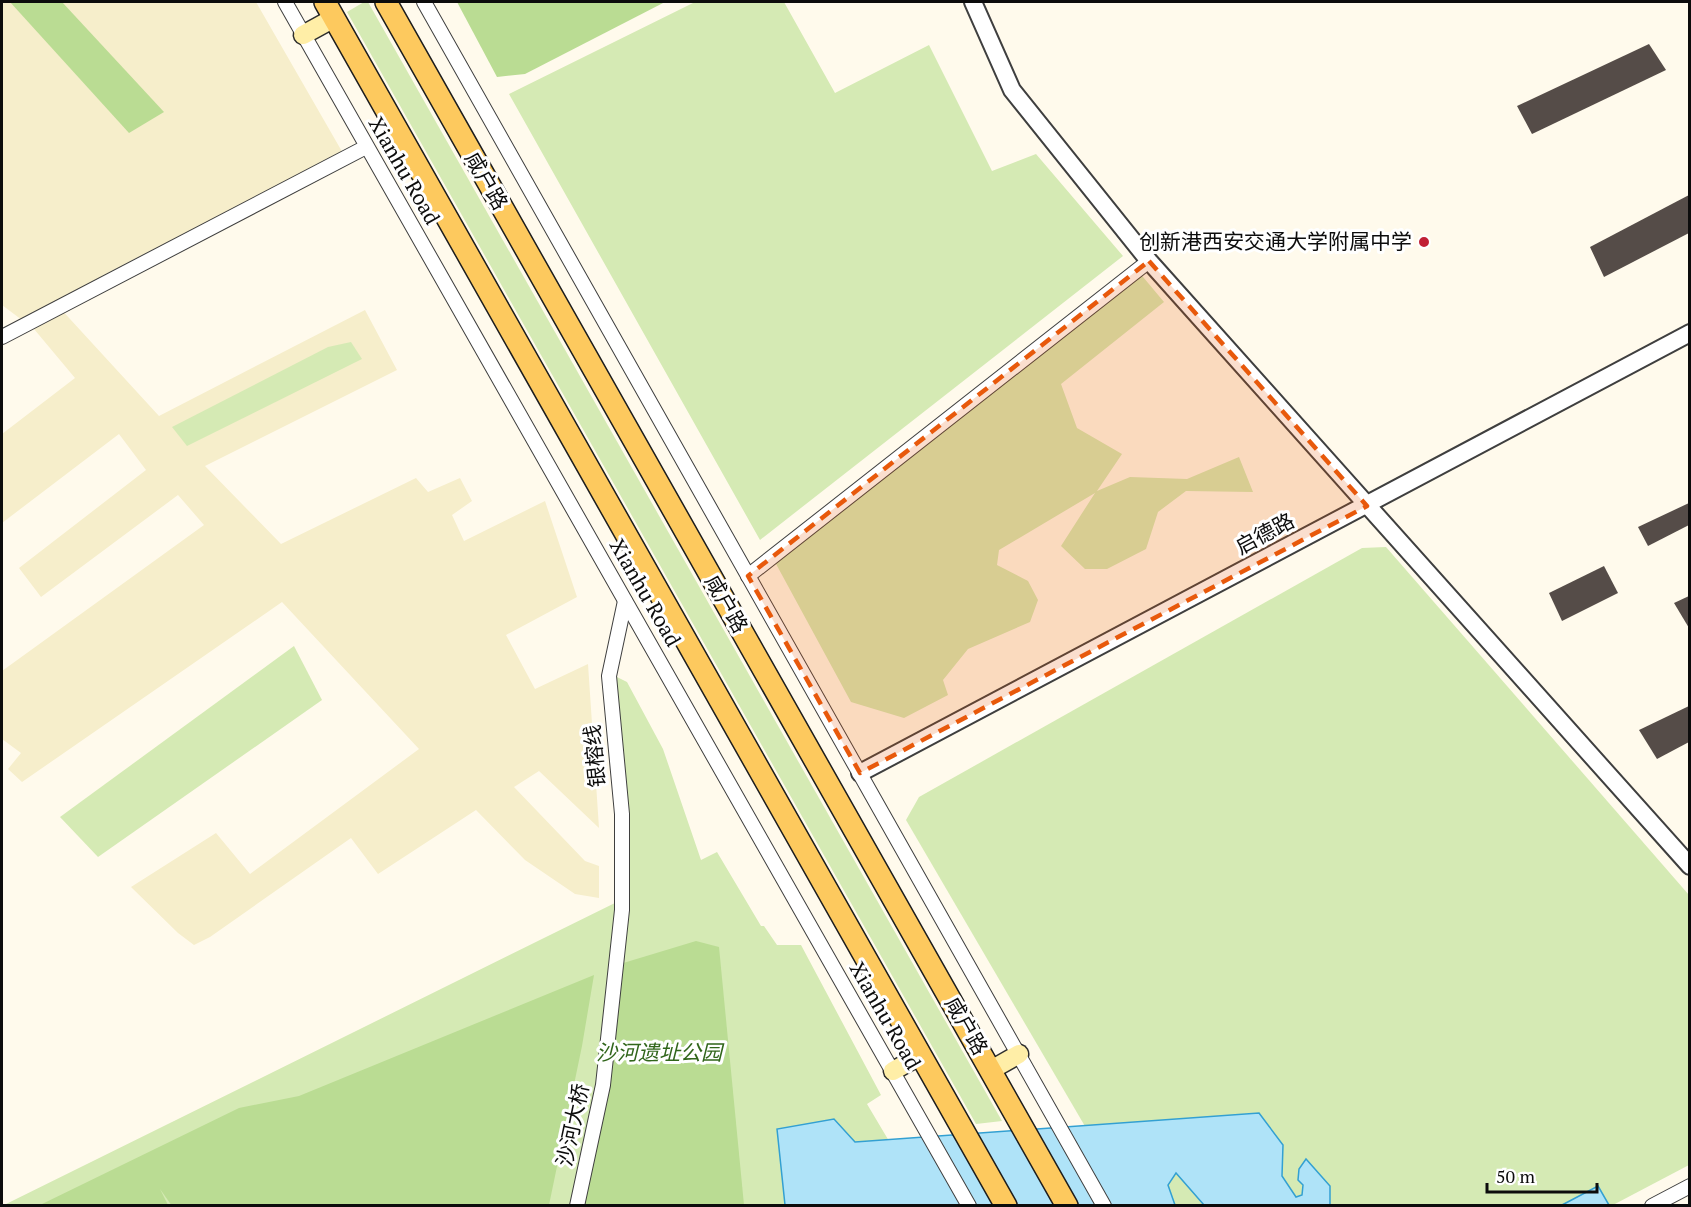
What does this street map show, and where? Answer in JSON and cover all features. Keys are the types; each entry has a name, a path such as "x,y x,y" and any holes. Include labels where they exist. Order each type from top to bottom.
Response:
{"main road":[{"name":"咸户路","path":"386,2 1067,1206"},
{"path":"303,35 330,10 1006,1206"},
{"path":"991,1070 1019,1054"},
{"path":"893,1071 921,1055"}],"street":[{"name":"Xianhu Road","path":"285,2 969,1206"},
{"path":"424,2 1104,1206"},
{"path":"974,2 1012,90 1149,261 1689,866"},
{"path":"2,337 366,147"},
{"path":"748,576 1149,261"},
{"name":"启德路","path":"860,773 1367,506 1689,333"},
{"name":"银榕线","path":"622,910 622,814 609,675 625,601"},
{"name":"沙河大桥","path":"577,1206 603,1085 622,910"},
{"path":"1652,1206 1689,1186"}],"highlighted area":[{"path":"1149,261 1367,506 860,773 748,576"}],"shaded area":[{"path":"2,2 256,2 344,155 329,163 326,160 102,276 104,280 59,307 159,416 365,310 397,370 205,466 281,544 416,478 428,492 460,478 472,501 452,515 464,541 545,501 577,597 506,635 535,689 588,664 599,828 539,771 514,787 585,861 599,866 599,898 575,894 525,860 476,810 378,874 351,838 210,937 194,945 178,933 131,887 216,833 250,874 419,749 282,602 22,782 8,769 21,753 2,739 2,671 204,525 178,495 41,597 19,568 146,470 119,434 2,523 2,434 75,378 34,329 2,305"}],"green space":[{"path":"10,2 62,2 164,112 129,133"},
{"path":"368,2 1002,1121 976,1124 347,12"},
{"path":"457,2 665,2 525,74 497,77"},
{"path":"695,2 784,2 835,93 929,45 992,171 1036,154 1123,256 760,540 509,94"},
{"path":"1133,265 1164,302 1061,384 1077,428 1122,454 1097,491 1130,477 1187,479 1239,457 1253,492 1186,491 1158,512 1146,549 1107,569 1085,569 1061,546 1095,493 999,550 997,565 1028,581 1038,600 1030,622 968,649 943,680 948,695 904,718 851,702 769,551"},
{"path":"351,342 362,359 187,446 172,427 328,347"},
{"path":"1386,547 1689,895 1689,1165 1613,1205 1131,1205 906,820 919,797 1362,548"},
{"path":"294,646 322,700 98,857 60,817"},
{"name":"沙河遗址公园","path":"613,675 627,682 663,749 701,860 717,852 761,926 764,926 777,945 801,945 881,1095 867,1104 927,1205 2,1206 623,899"},
{"path":"696,941 719,947 744,1205 577,1206 620,964"},
{"path":"594,975 582,1046 549,1205 172,1206 160,1189 168,1205 40,1205 239,1108 299,1096"}],"water":[{"path":"1259,1113 1283,1145 1282,1176 1296,1197 1302,1195 1303,1185 1298,1180 1299,1169 1306,1159 1330,1186 1330,1205 1204,1205 1176,1173 1168,1185 1175,1205 785,1205 777,1129 834,1119 855,1142"},
{"path":"1598,1186 1609,1205 1562,1205"}],"building":[{"path":"1649,44 1666,70 1532,134 1517,106"},
{"path":"1689,195 1689,233 1604,277 1590,247"},
{"path":"1689,503 1689,525 1648,546 1638,527"},
{"path":"1604,566 1618,593 1562,621 1549,593"},
{"path":"1689,596 1689,628 1674,603"},
{"path":"1689,706 1689,742 1657,759 1639,730"}],"place":[{"name":"创新港西安交通大学附属中学","path":"1424,242"}]}
